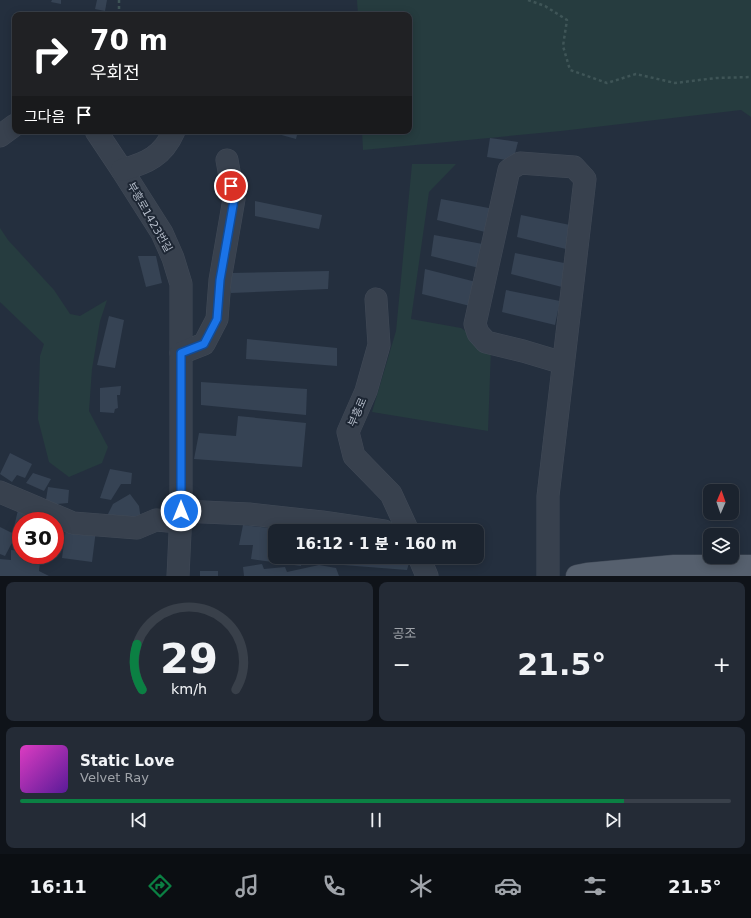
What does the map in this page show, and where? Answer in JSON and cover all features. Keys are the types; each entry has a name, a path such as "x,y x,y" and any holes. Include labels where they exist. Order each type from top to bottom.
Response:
{"main road":[{"path":"584,575 751,566"}],"street":[{"path":"0,136 12,127"},
{"name":"부흥로1423번길","path":"98,134 162,234 173,258 182,284 181,511 178,576"},
{"path":"122,170 140,165 157,155 168,142 172,134"},
{"path":"181,353 204,344 217,319 220,280 234,200 227,160"},
{"path":"548,576 548,496 585,179 574,167 520,163 509,170 475,324 478,333 486,342 563,363"},
{"name":"부흥로","path":"376,299 379,345 366,390 348,432 354,456 391,494 405,524"},
{"path":"0,492 73,523 138,528 156,520 168,521 181,511 249,514 336,524"},
{"path":"422,564 426,576"}],"path":[{"path":"119,0 119,12"},
{"path":"528,0 545,6 567,20 563,46 570,70 607,83 636,74 675,83 716,78 751,77"}],"green space":[{"path":"357,0 751,0 751,117 741,110 561,131 363,150 362,134 412,134 412,12 358,12"},
{"path":"412,164 456,164 429,192 411,319 461,328 491,348 488,431 372,412 396,331"},
{"path":"0,228 8,240 54,290 70,314 80,316 107,300 100,321 92,369 89,411 108,447 102,463 69,477 49,462 38,419 40,356 44,344 0,302"}],"building":[{"path":"52,0 61,0 61,4 51,2"},
{"path":"97,0 107,0 105,11 95,9"},
{"path":"278,134 297,134 296,139"},
{"path":"490,138 518,142 513,161 487,157"},
{"path":"441,199 494,209 489,233 437,220"},
{"path":"255,201 322,215 319,229 255,216"},
{"path":"521,215 575,226 570,250 517,237"},
{"path":"434,235 488,245 483,269 431,256"},
{"path":"515,253 564,263 562,287 511,274"},
{"path":"138,256 156,256 162,283 146,287"},
{"path":"425,269 480,283 474,307 422,294"},
{"path":"329,271 328,289 231,293 231,273"},
{"path":"506,290 560,301 555,325 502,312"},
{"path":"109,316 124,320 115,368 97,365"},
{"path":"247,339 337,348 337,366 246,359"},
{"path":"201,382 307,389 306,415 201,405"},
{"path":"121,386 120,395 117,395 118,408 115,409 114,413 100,412 100,388"},
{"path":"238,416 306,423 302,467 194,459 199,433 236,436"},
{"path":"10,453 32,464 25,478 17,475 12,482 0,474"},
{"path":"110,469 132,473 131,484 121,484 111,500 100,498"},
{"path":"33,473 51,479 44,491 26,483"},
{"path":"48,487 69,490 68,503 57,504 54,510 45,506"},
{"path":"130,494 139,506 141,520 107,516 113,504"},
{"path":"243,525 268,528 268,561 251,559 253,545 239,545"},
{"path":"0,527 12,533 12,543 5,556 0,554"},
{"path":"66,527 96,530 92,562 64,558"},
{"path":"11,550 12,564 40,564 39,571 49,576 0,576 0,559 11,560"},
{"path":"262,564 264,569 285,567 287,572 319,565 336,568 339,576 244,576 243,567"},
{"path":"287,564 301,564 301,566"},
{"path":"330,564 409,564 407,570"},
{"path":"200,571 218,571 218,576 200,576"}],"route":[{"path":"181,511 181,353 204,344 217,319 220,280 234,200 231,186"}]}
